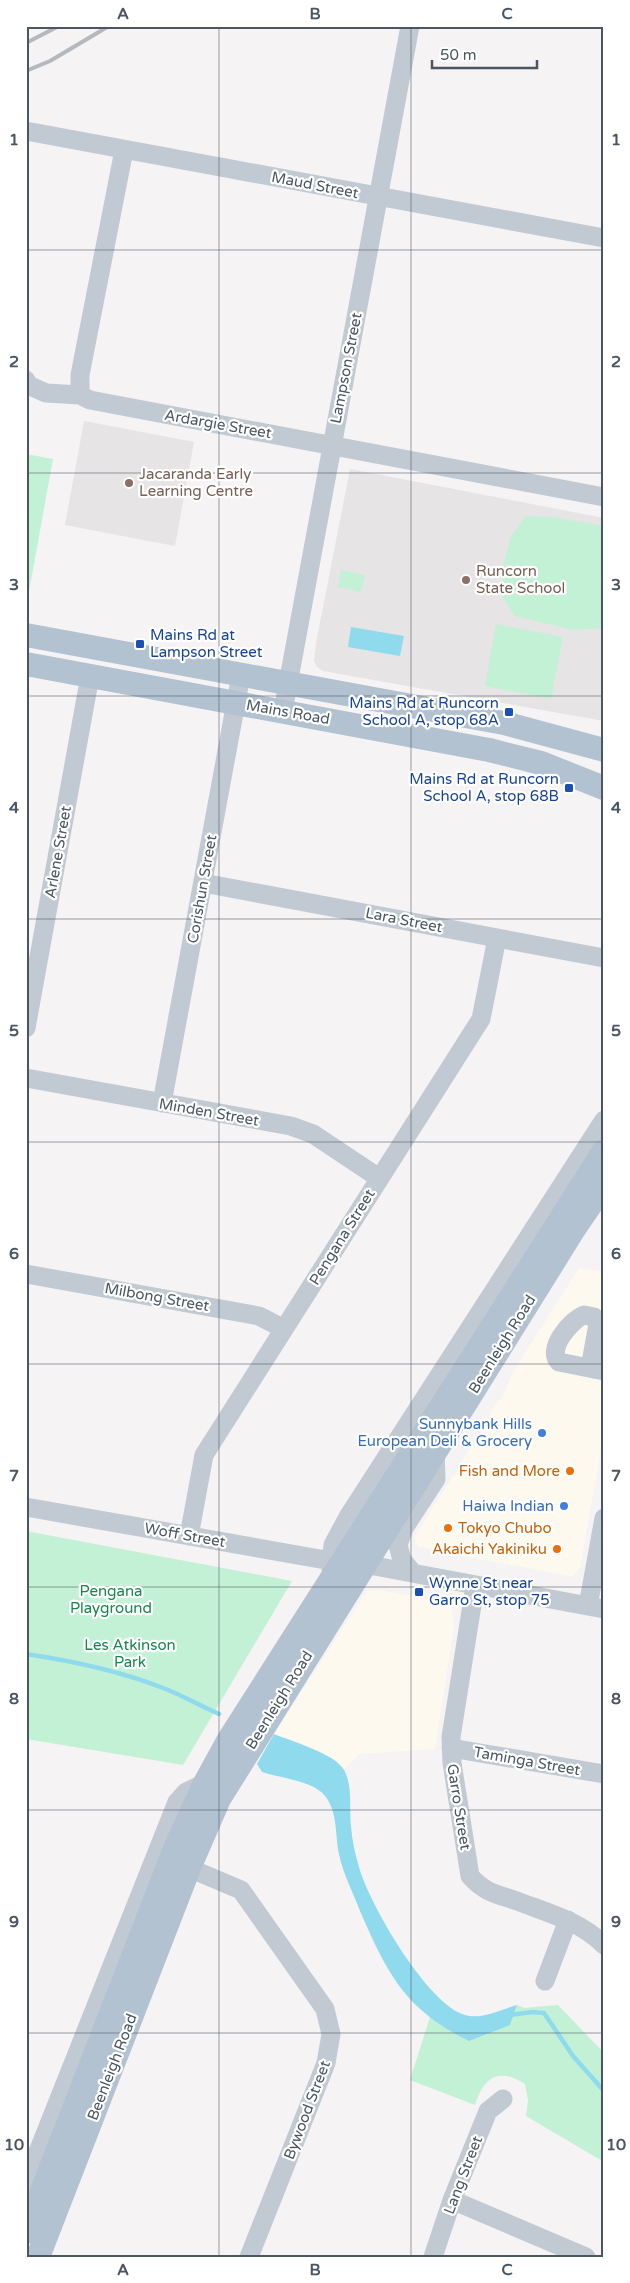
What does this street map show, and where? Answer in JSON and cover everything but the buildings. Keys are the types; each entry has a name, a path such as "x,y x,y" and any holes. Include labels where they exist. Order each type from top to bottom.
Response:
{"main road":[{"name":"Mains Road","path":"26,635 504,723 604,750"},
{"name":"Mains Road","path":"26,664 513,755 563,771 604,788"},
{"name":"Beenleigh Road","path":"26,2232 47,2160 176,1846 205,1784 228,1741 342,1566 604,1151"},
{"name":"Beenleigh Road","path":"38,2257 47,2160 189,1868 219,1799 342,1566 435,1451 574,1229 604,1185"}],"street":[{"name":"Lampson Street","path":"283,711 410,26"},
{"name":"Maud Street","path":"26,131 604,238"},
{"path":"80,395 80,375 124,150"},
{"name":"Ardargie Street","path":"26,380 28,385 46,393 80,395 90,400 331,447 604,497"},
{"name":"Corishun Street","path":"162,1103 241,675"},
{"name":"Arlene Street","path":"26,1028 90,676"},
{"name":"Lara Street","path":"203,883 604,958"},
{"name":"Pengana Street","path":"189,1536 204,1455 481,1020 497,938"},
{"name":"Minden Street","path":"26,1078 291,1126 313,1134 379,1178"},
{"name":"Beenleigh Road","path":"342,1566 333,1545 348,1517 604,1120"},
{"name":"Milbong Street","path":"26,1274 259,1316 284,1329"},
{"path":"584,1315 601,1320 597,1369 559,1362 554,1354 558,1342 577,1318 584,1315"},
{"path":"413,1573 402,1560 398,1545 404,1528 436,1478 435,1451"},
{"name":"Woff Street","path":"26,1507 342,1566 413,1573 596,1607"},
{"path":"596,1607 604,1518"},
{"name":"Garro Street","path":"475,1586 451,1737 470,1876 481,1888 568,1920 590,1932 604,1945"},
{"name":"Taminga Street","path":"451,1748 604,1774"},
{"name":"Bywood Street","path":"189,1868 241,1890 324,2009 331,2034 326,2063 249,2257"},
{"path":"545,1981 568,1920"},
{"name":"Lang Street","path":"433,2257 452,2200 488,2111 503,2099"},
{"name":"Beenleigh Road","path":"26,2182 47,2160"},
{"path":"452,2200 586,2257"}],"shaded area":[{"name":"Jacaranda Early Learning Centre","path":"84,421 194,442 175,546 65,525"},
{"name":"Runcorn State School","path":"350,469 604,518 604,721 323,671 317,667 314,661 316,643"},
{"path":"579,1268 604,1272 604,1434 580,1568 573,1577 419,1547 414,1537 480,1433 498,1400 501,1400 513,1372"},
{"path":"380,1590 448,1603 452,1609 454,1627 435,1749 360,1754 344,1769 334,1760 306,1746 274,1734 367,1591"}],"green space":[{"path":"26,454 53,459 26,608"},
{"path":"526,516 552,517 604,526 604,628 573,630 515,616 503,598 502,570 511,536"},
{"path":"341,570 365,575 361,592 338,587"},
{"path":"496,624 563,637 551,699 485,686"},
{"name":"Les Atkinson Park","path":"26,1531 292,1581 183,1765 26,1739"},
{"path":"517,2005 524,2008 558,2005 604,2053 604,2162 526,2116 528,2101 525,2084 515,2079 507,2076 493,2078 483,2088 475,2105 410,2080 430,2017 441,2025 510,2025"}],"water":[{"path":"351,627 404,636 400,656 348,647"},
{"path":"274,1734 323,1753 339,1764 344,1770 350,1790 350,1819 353,1842 365,1884 387,1927 418,1974 434,1993 450,2007 465,2015 485,2015 517,2005 510,2025 469,2041 429,2016 401,1988 379,1953 346,1876 339,1854 334,1816 329,1802 320,1791 313,1787 305,1783 262,1772 257,1764"}],"waterway":[{"path":"26,1654 79,1663 130,1676 170,1691 219,1714"},
{"path":"509,2015 533,2012 544,2013 573,2056 604,2091"}],"railway":[{"path":"26,43 59,26"},
{"path":"26,71 50,61 109,26"}],"place":[{"name":"Jacaranda Early Learning Centre","path":"129,483"},
{"name":"Runcorn State School","path":"466,580"},
{"name":"Mains Rd at Lampson Street","path":"140,644"},
{"name":"Mains Rd at Runcorn School A, stop 68A","path":"509,712"},
{"name":"Mains Rd at Runcorn School A, stop 68B","path":"569,788"},
{"name":"Sunnybank Hills European Deli & Grocery","path":"542,1433"},
{"name":"Fish and More","path":"570,1471"},
{"name":"Haiwa Indian","path":"564,1506"},
{"name":"Tokyo Chubo","path":"448,1528"},
{"name":"Akaichi Yakiniku","path":"557,1549"},
{"name":"Wynne St near Garro St, stop 75","path":"419,1592"}],"park label":[{"name":"Pengana Playground","path":"111,1600"}]}
